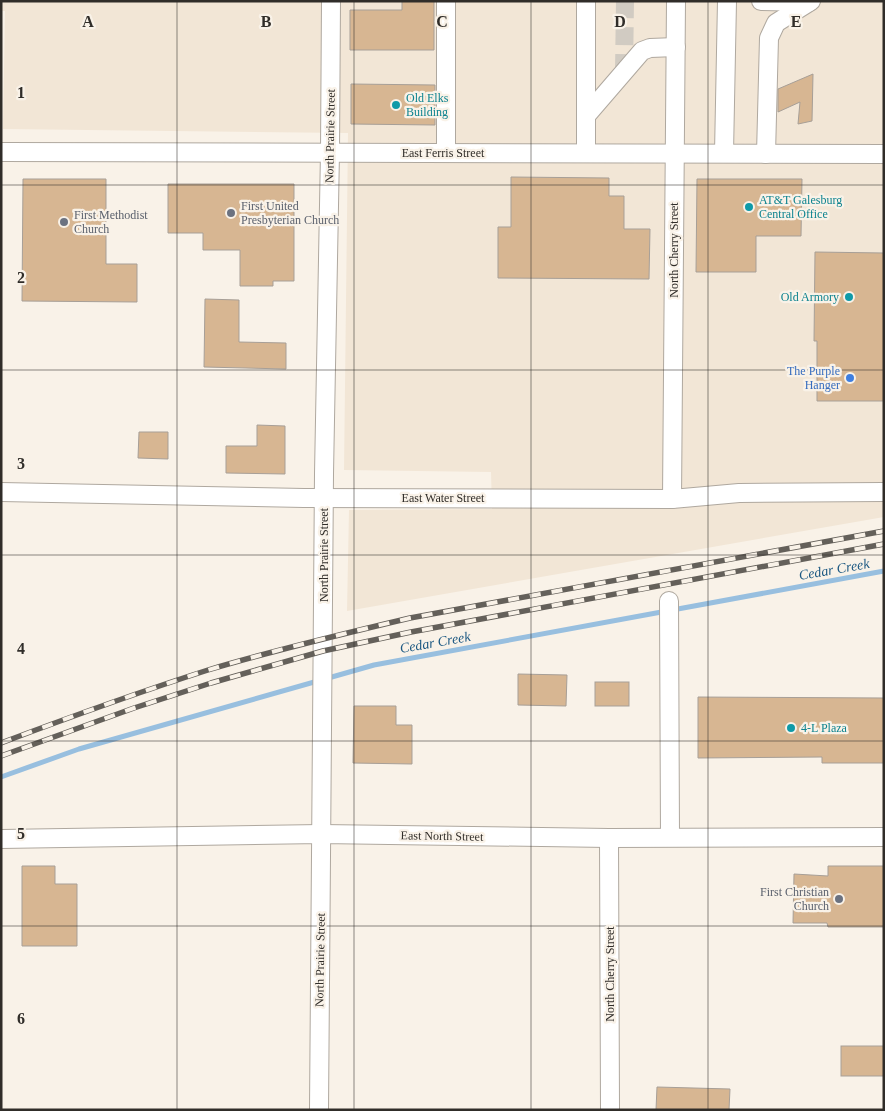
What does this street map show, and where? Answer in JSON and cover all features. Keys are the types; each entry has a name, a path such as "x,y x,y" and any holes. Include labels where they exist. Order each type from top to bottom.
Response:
{"street":[{"name":"North Prairie Street","path":"319,1110 324,498 331,1"},
{"path":"446,1 446,153"},
{"path":"586,1 586,153"},
{"name":"North Cherry Street","path":"672,499 676,1"},
{"path":"724,153 727,1"},
{"path":"761,1 810,2"},
{"path":"766,154 769,38 776,23 810,2"},
{"path":"586,116 642,50 676,47"},
{"name":"East Ferris Street","path":"1,152 884,154"},
{"name":"East Water Street","path":"1,492 324,498 672,499 739,493 884,492"},
{"path":"669,601 670,837"},
{"name":"East North Street","path":"1,839 321,834 609,838 884,837"},
{"name":"North Cherry Street","path":"609,838 610,1110"}],"shaded area":[{"path":"1,1 884,1 884,517 347,611 349,510 492,509 491,472 344,470 348,133 3,129 5,11 1,11"}],"building":[{"path":"402,1 434,1 434,50 350,50 350,10 402,10"},
{"path":"813,74 812,121 798,124 800,102 778,112 778,89"},
{"name":"Old Elks Building","path":"351,84 435,85 435,125 351,124"},
{"path":"511,177 609,178 609,196 624,196 624,229 650,229 649,279 498,278 498,227 511,227"},
{"name":"First Methodist Church","path":"23,179 106,179 106,264 137,264 137,302 22,301"},
{"name":"AT&T Galesburg Central Office","path":"697,179 802,179 801,236 756,236 756,272 696,272"},
{"name":"First United Presbyterian Church","path":"168,184 294,184 294,281 273,281 273,286 240,286 240,250 203,250 203,233 168,233"},
{"name":"Old Armory","path":"815,252 884,253 884,401 817,401 817,341 814,341"},
{"path":"205,299 239,300 239,342 286,343 286,369 204,367"},
{"path":"257,425 285,426 285,474 226,473 226,446 257,446"},
{"path":"139,432 168,432 168,459 138,458"},
{"path":"518,674 567,675 566,706 518,705"},
{"path":"595,682 629,682 629,706 595,706"},
{"name":"4-L Plaza","path":"698,697 884,698 884,763 822,763 822,757 698,758"},
{"path":"354,706 396,706 396,725 412,725 412,764 353,763"},
{"path":"22,866 55,866 55,884 77,884 77,946 22,946"},
{"name":"First Christian Church","path":"828,866 884,866 884,927 828,927 827,923 793,923 794,874 828,876"},
{"path":"841,1046 884,1046 884,1076 841,1076"},
{"path":"657,1087 730,1089 729,1110 656,1110"}],"waterway":[{"name":"Cedar Creek","path":"1,777 79,749 374,665 884,571"}],"tunnel":[{"path":"624,72 625,1"}],"railway":[{"path":"1,743 208,670 359,630 410,618 884,531"},
{"path":"1,756 134,708 211,683 323,651 411,632 884,544"}],"place":[{"name":"Old Elks Building","path":"396,105"},
{"name":"AT&T Galesburg Central Office","path":"749,207"},
{"name":"First United Presbyterian Church","path":"231,213"},
{"name":"First Methodist Church","path":"64,222"},
{"name":"Old Armory","path":"849,297"},
{"name":"The Purple Hanger","path":"850,378"},
{"name":"4-L Plaza","path":"791,728"},
{"name":"First Christian Church","path":"839,899"}]}
